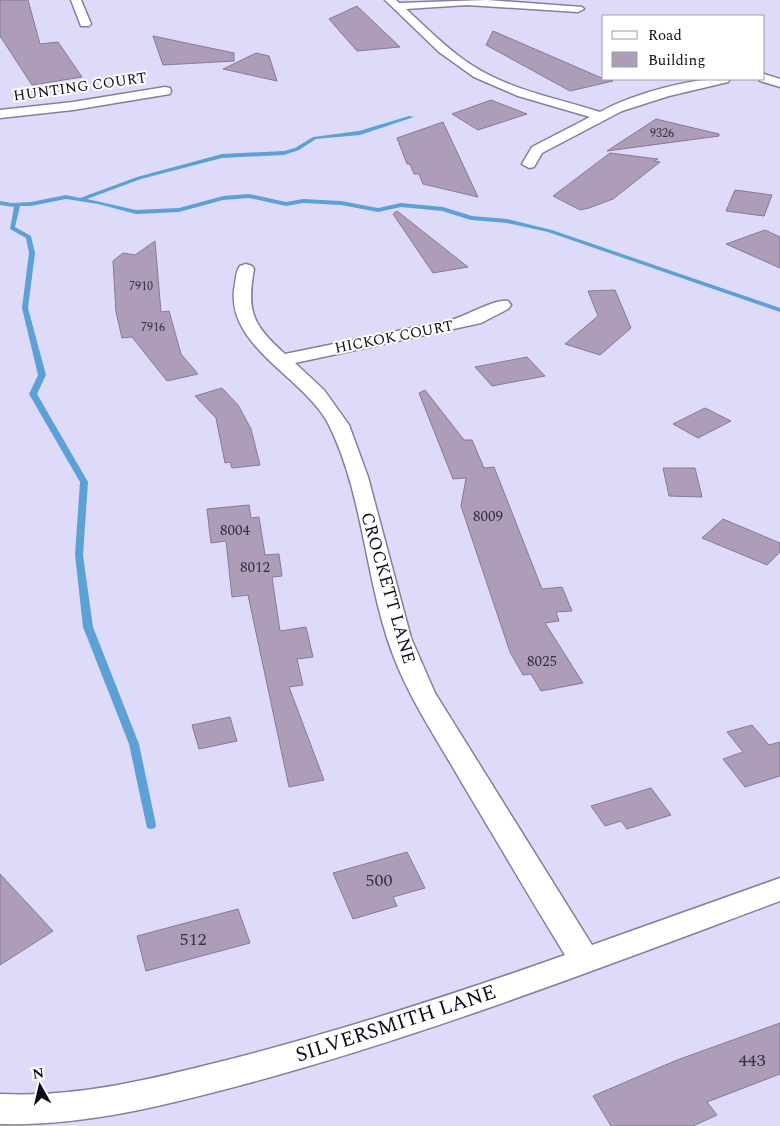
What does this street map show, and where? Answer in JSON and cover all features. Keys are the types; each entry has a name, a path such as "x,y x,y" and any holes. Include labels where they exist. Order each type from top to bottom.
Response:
{"street":[{"path":"76,0 85,24"},
{"path":"393,3 477,2 578,9"},
{"path":"393,3 459,61 476,73 527,94 601,116"},
{"path":"766,71 780,83"},
{"path":"529,164 537,150 601,116 641,99 720,80"},
{"name":"HUNTING COURT","path":"0,114 66,107 165,91"},
{"name":"CROCKETT LANE","path":"246,269 241,306 252,330 330,409 339,424 351,453 399,637 427,702 543,895 585,960"},
{"name":"HICKOK COURT","path":"283,360 454,325 475,319 502,305"},
{"name":"SILVERSMITH LANE","path":"0,1109 53,1110 86,1107 130,1099 282,1061 456,1008 780,889"}],"building":[{"path":"0,0 28,0 40,44 58,42 82,77 32,85 0,36"},
{"path":"357,6 400,47 357,51 329,19"},
{"path":"493,31 602,78 602,80 613,81 570,91 486,45"},
{"path":"153,36 234,53 234,61 163,65"},
{"path":"256,53 269,56 277,81 223,69"},
{"path":"491,100 527,114 478,130 452,114"},
{"path":"656,119 719,134 719,136 607,151"},
{"path":"443,122 478,197 423,184 419,174 414,174 410,164 407,164 397,138"},
{"path":"610,153 658,159 654,161 660,162 613,199 589,208 580,210 553,196"},
{"path":"735,190 772,195 764,216 726,211"},
{"path":"397,211 468,267 433,273 393,214"},
{"path":"765,230 780,237 780,268 726,244"},
{"path":"155,241 161,312 169,311 181,354 198,374 167,381 132,337 122,338 116,312 113,261 123,253 135,255"},
{"path":"615,290 631,328 600,355 565,344 598,316 588,291"},
{"path":"527,357 545,376 492,386 475,367"},
{"path":"222,388 238,405 251,429 260,465 232,468 230,462 225,463 216,418 195,396"},
{"path":"425,390 464,440 472,440 484,468 494,467 542,589 562,587 572,611 556,612 559,621 545,623 583,683 541,691 531,674 523,675 510,652 461,506 466,478 453,479 419,393"},
{"path":"705,408 731,421 698,438 673,424"},
{"path":"663,468 695,468 702,497 669,496"},
{"path":"249,505 251,518 259,517 265,555 279,554 282,576 272,577 280,631 306,627 313,657 297,659 303,685 289,687 324,780 289,787 248,595 232,597 226,541 211,543 207,509"},
{"path":"723,519 780,543 780,552 767,565 702,538"},
{"path":"230,717 237,741 199,749 192,725"},
{"path":"752,725 769,745 780,742 780,776 745,787 723,759 743,752 727,732"},
{"path":"651,788 671,815 627,829 621,821 605,826 591,806"},
{"path":"407,852 425,888 393,897 397,906 353,919 333,873"},
{"path":"0,874 53,931 0,965"},
{"path":"238,909 250,943 146,971 137,936"},
{"path":"780,1023 780,1074 707,1102 717,1115 693,1126 611,1126 593,1096 677,1060"}],"waterway":[{"path":"83,198 139,178 222,156 284,153 297,149 315,138 360,133 411,117"},
{"path":"0,203 12,205 31,204 66,197 98,202 136,212 179,210 223,198 249,196 286,204 303,201 341,203 378,210 401,205 443,209 471,218 507,221 550,231 780,310"},
{"path":"17,205 12,228 29,237 32,253 25,308 42,375 33,394 84,482 79,555 88,627 134,744 151,825"}]}
